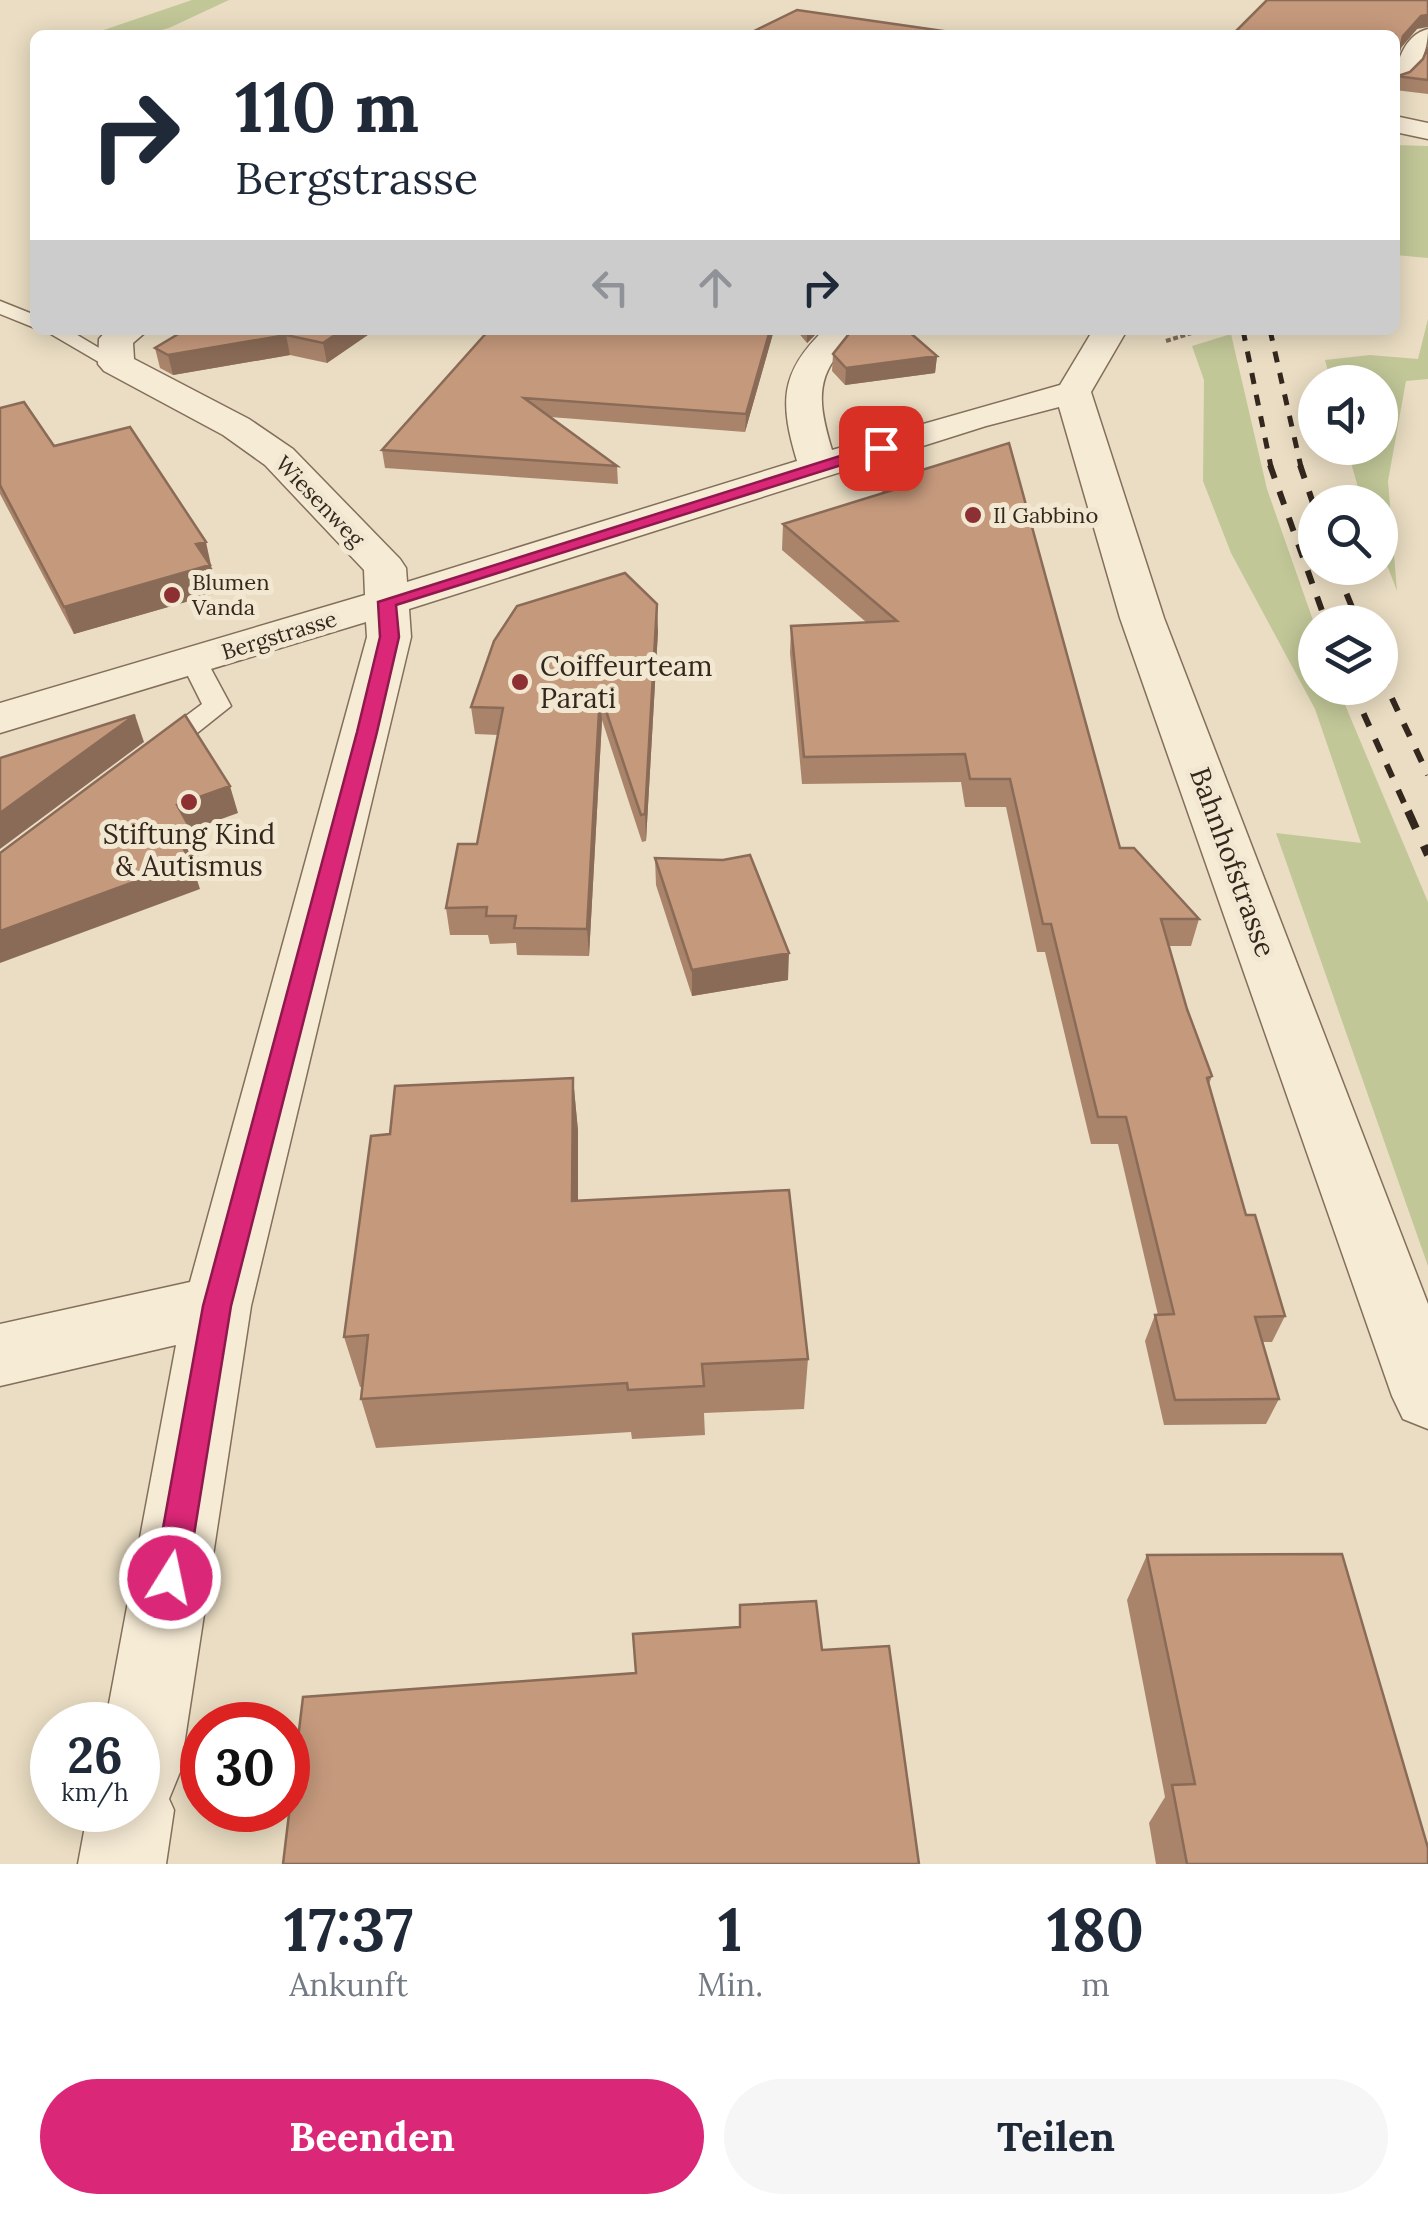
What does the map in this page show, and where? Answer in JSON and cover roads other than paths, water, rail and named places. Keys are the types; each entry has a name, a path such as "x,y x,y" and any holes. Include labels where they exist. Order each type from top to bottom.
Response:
{"street":[{"path":"1400,72 1428,36"},
{"path":"1400,125 1428,132"},
{"path":"819,468 799,402 812,368 838,335"},
{"path":"1073,392 1107,335"},
{"name":"Wiesenweg","path":"123,347 279,457 385,568 390,637 217,1306 150,1702"},
{"name":"Bergstrasse","path":"0,718 387,602 974,418 1073,392"},
{"name":"Bahnhofstrasse","path":"1073,392 1142,618 1428,1396"},
{"path":"0,1354 217,1306"},
{"path":"122,1864 127,1832"}],"lane":[{"path":"0,307 30,320"},
{"name":"Wiesenweg","path":"74,335 123,347"},
{"path":"131,770 216,706 193,660"}],"railway":[{"path":"1244,335 1271,467"},
{"path":"1271,335 1301,467"},
{"path":"1270,465 1320,605"},
{"path":"1300,465 1307,485"},
{"path":"1343,585 1351,605"},
{"path":"1360,705 1409,814"},
{"path":"1395,705 1428,775"},
{"path":"1408,811 1428,855"}],"place":[{"name":"Il Gabbino","path":"973,515"},
{"name":"Blumen Vanda","path":"172,595"},
{"name":"Coiffeurteam Parati","path":"520,682"},
{"name":"Stiftung Kind & Autismus","path":"189,802"}]}
